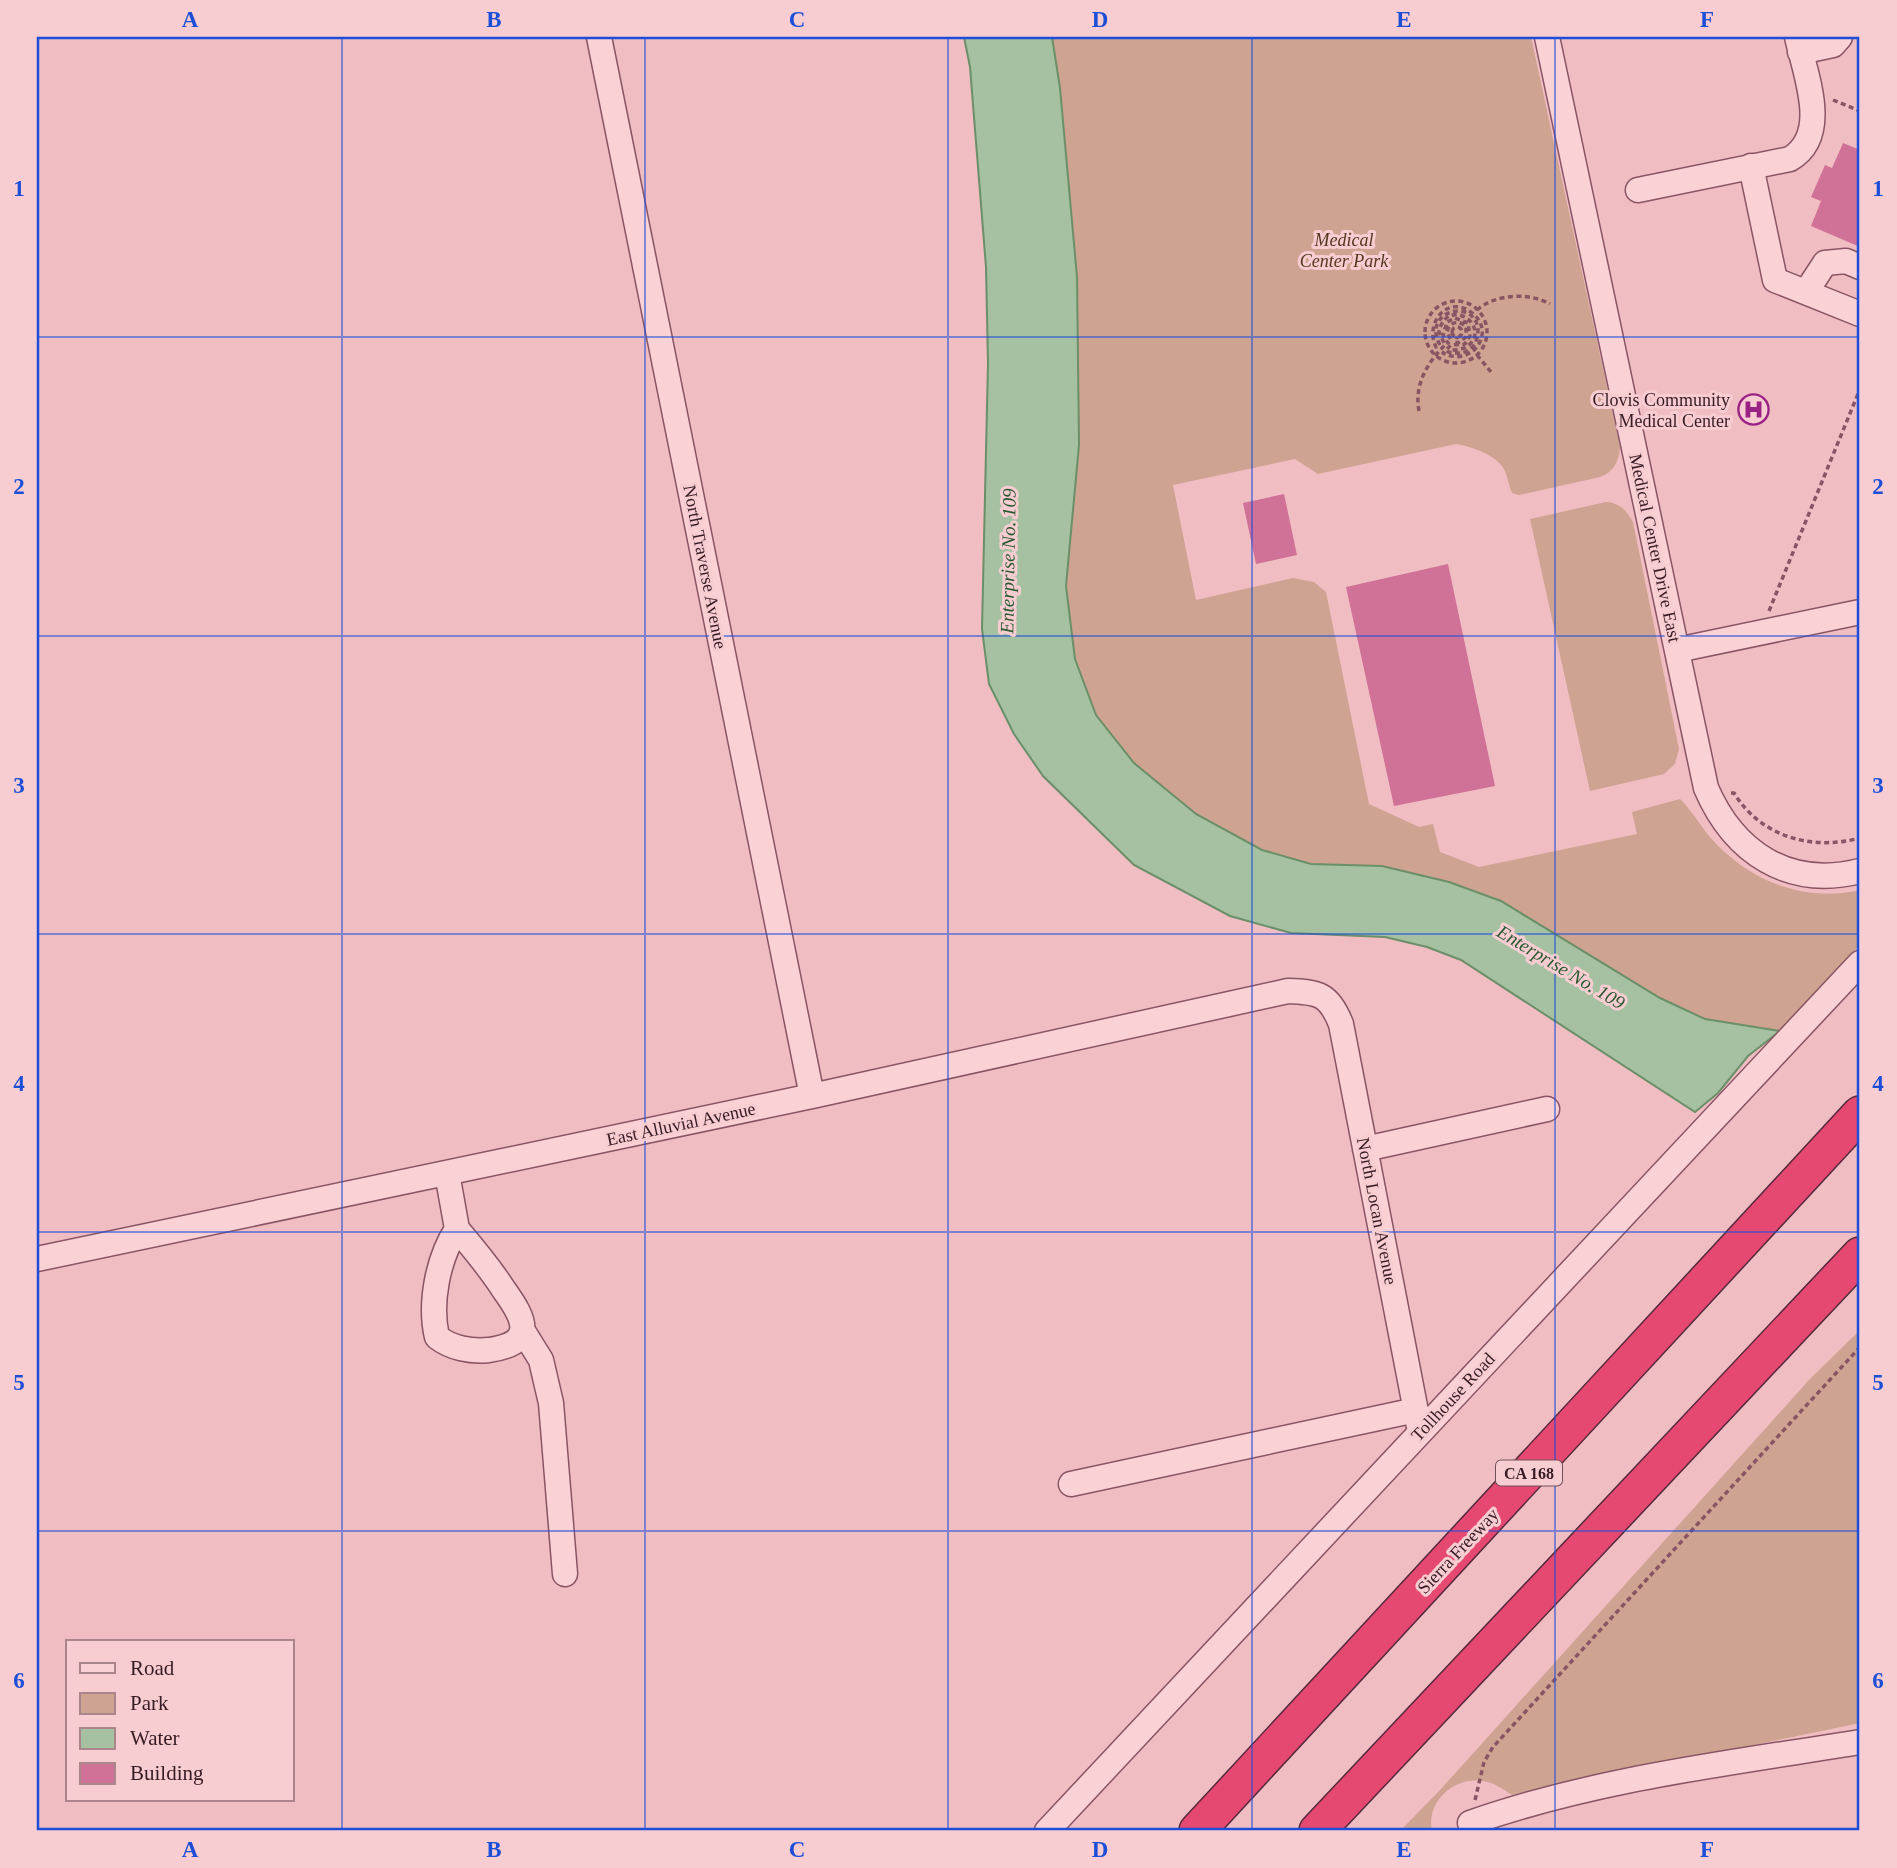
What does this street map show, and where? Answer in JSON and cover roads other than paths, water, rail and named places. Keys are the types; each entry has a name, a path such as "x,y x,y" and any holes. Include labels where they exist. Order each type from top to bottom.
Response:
{"highway":[{"name":"Sierra Freeway","path":"1197,1831 1860,1114"},
{"path":"1317,1831 1860,1255"}],"street":[{"name":"North Traverse Avenue","path":"599,37 812,1096"},
{"name":"Medical Center Drive East","path":"1547,37 1706,788 1730,831 1746,847 1765,860 1799,874 1836,876 1860,871"},
{"path":"1638,190 1790,159 1798,154 1809,141 1813,118 1799,45 1833,45 1840,37"},
{"path":"1751,166 1775,280 1860,314"},
{"path":"1806,292 1825,263 1846,261 1860,267"},
{"path":"1677,650 1860,612"},
{"name":"Tollhouse Road","path":"1047,1831 1418,1421 1860,963"},
{"name":"East Alluvial Avenue","path":"37,1259 812,1096 1288,991 1324,996"},
{"name":"North Locan Avenue","path":"1324,996 1335,1008 1341,1024 1418,1421"},
{"path":"1365,1149 1547,1109"},
{"path":"447,1173 457,1229 491,1268 518,1307 523,1331 541,1360 551,1403 565,1574"},
{"path":"457,1229 441,1265 435,1303 437,1337 458,1348 480,1351 502,1348 523,1331"},
{"path":"1071,1484 1418,1421"},
{"path":"1475,1827 1519,1806 1681,1770 1860,1742"}],"water":[{"name":"Enterprise No. 109","path":"964,37 1052,37 1060,88 1077,277 1079,445 1066,586 1075,659 1096,715 1134,763 1196,814 1262,850 1311,864 1382,866 1449,882 1501,901 1660,998 1705,1019 1780,1031 1748,1056 1718,1093 1695,1112 1461,960 1427,947 1385,937 1291,933 1230,916 1134,865 1043,776 1014,734 989,684 982,629 988,363 986,267 970,67"}],"place":[{"name":"Clovis Community Medical Center","path":"1753,410"}],"park label":[{"name":"Medical Center Park","path":"1344,250"}]}
